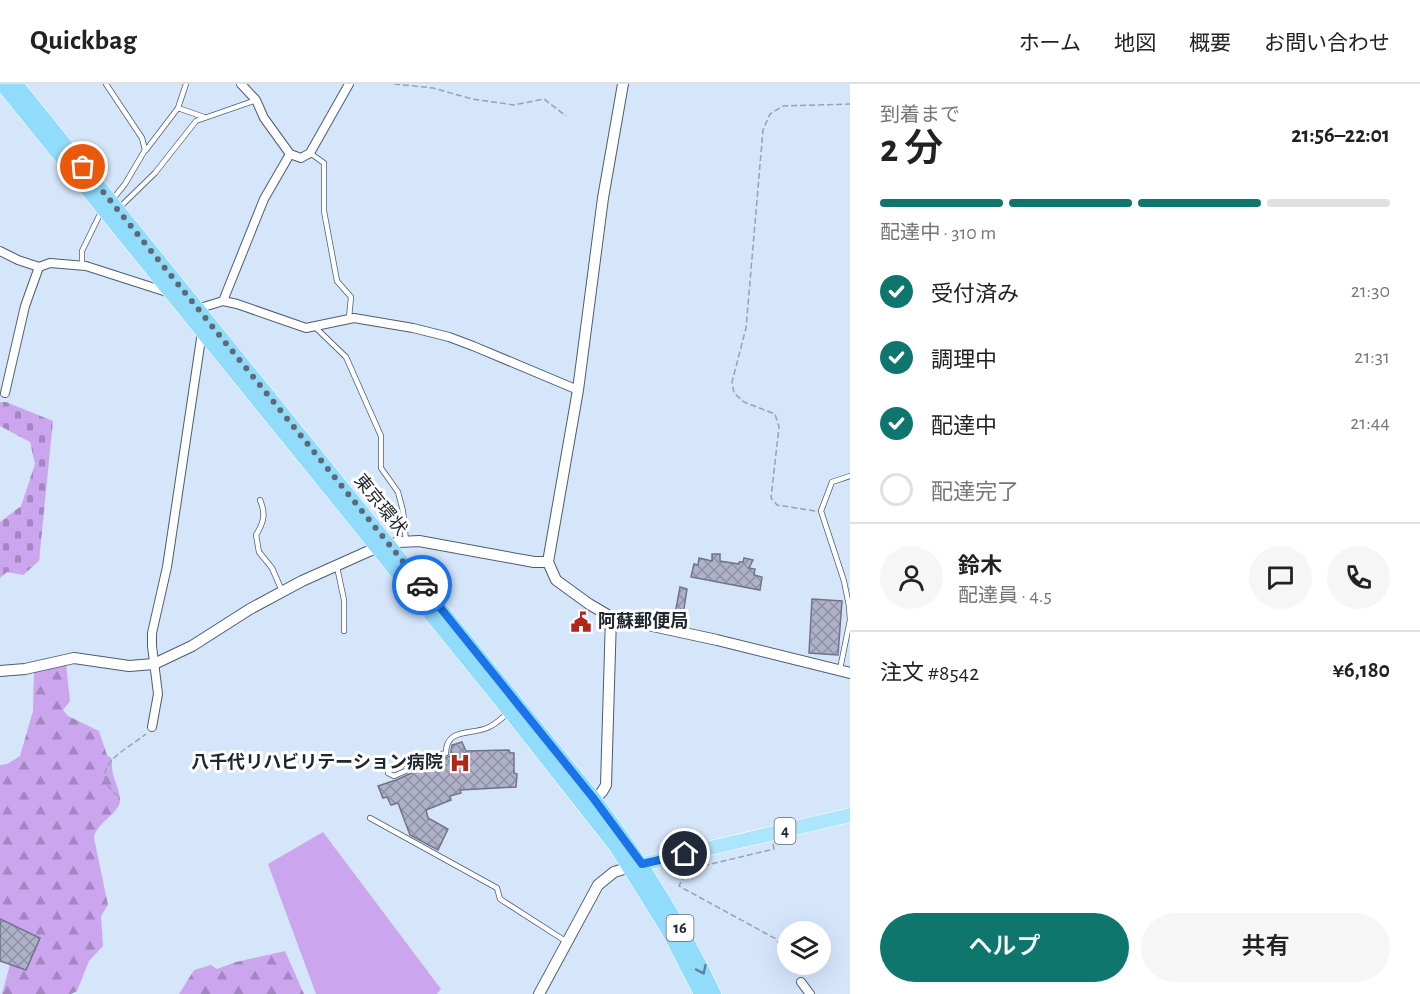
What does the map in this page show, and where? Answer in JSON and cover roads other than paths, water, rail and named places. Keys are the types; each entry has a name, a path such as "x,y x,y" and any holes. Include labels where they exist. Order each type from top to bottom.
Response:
{"highway":[{"name":"東京環状","path":"2,84 197,309 510,712 636,866 701,994"},
{"name":"東京環状","path":"16,84 110,207 170,293 594,799 636,866 679,926 714,994"}],"main road":[{"name":"4","path":"636,866 850,815"}],"street":[{"path":"241,84 256,100 264,118 290,154 301,158 310,153 350,84"},
{"path":"624,84 603,198 579,390 548,562 556,580 589,604 611,616 845,671"},
{"path":"223,301 264,199 290,154"},
{"path":"0,250 18,260 39,267 50,263 82,265 170,293"},
{"path":"3,393 24,306 39,267"},
{"path":"197,309 223,301 297,326 315,328 349,318 379,321 449,337 579,390"},
{"path":"152,727 158,694 152,633 167,567 202,332"},
{"path":"0,671 25,669 74,658 129,666 154,664 192,646 282,591 336,564 383,546 406,541 419,541 534,562 548,562"},
{"path":"594,799 606,785 611,616"},
{"path":"538,994 598,885 614,872 636,866"},
{"path":"801,982 810,994"}],"lane":[{"path":"105,84 142,138 145,150"},
{"path":"82,265 82,251 145,150 178,108 186,84"},
{"path":"110,207 154,173 196,121 256,100"},
{"path":"178,108 205,118"},
{"path":"310,153 324,163 324,211 337,281 351,297 349,318"},
{"path":"315,328 345,357 381,436 381,468 398,492 404,511 406,541"},
{"path":"845,671 850,620 849,606 844,581 821,511 832,482 850,476"},
{"path":"260,500 265,516 256,535 259,552 272,568 282,591"},
{"path":"336,564 344,600 344,631"},
{"path":"446,753 446,744 452,737 489,728 510,712"},
{"path":"446,753 394,776 388,773 392,767 446,753"},
{"path":"370,818 496,888 500,899 567,942"}],"place":[{"name":"阿蘇郵便局","path":"581,622"},
{"name":"八千代リハビリテーション病院","path":"460,763"}]}
